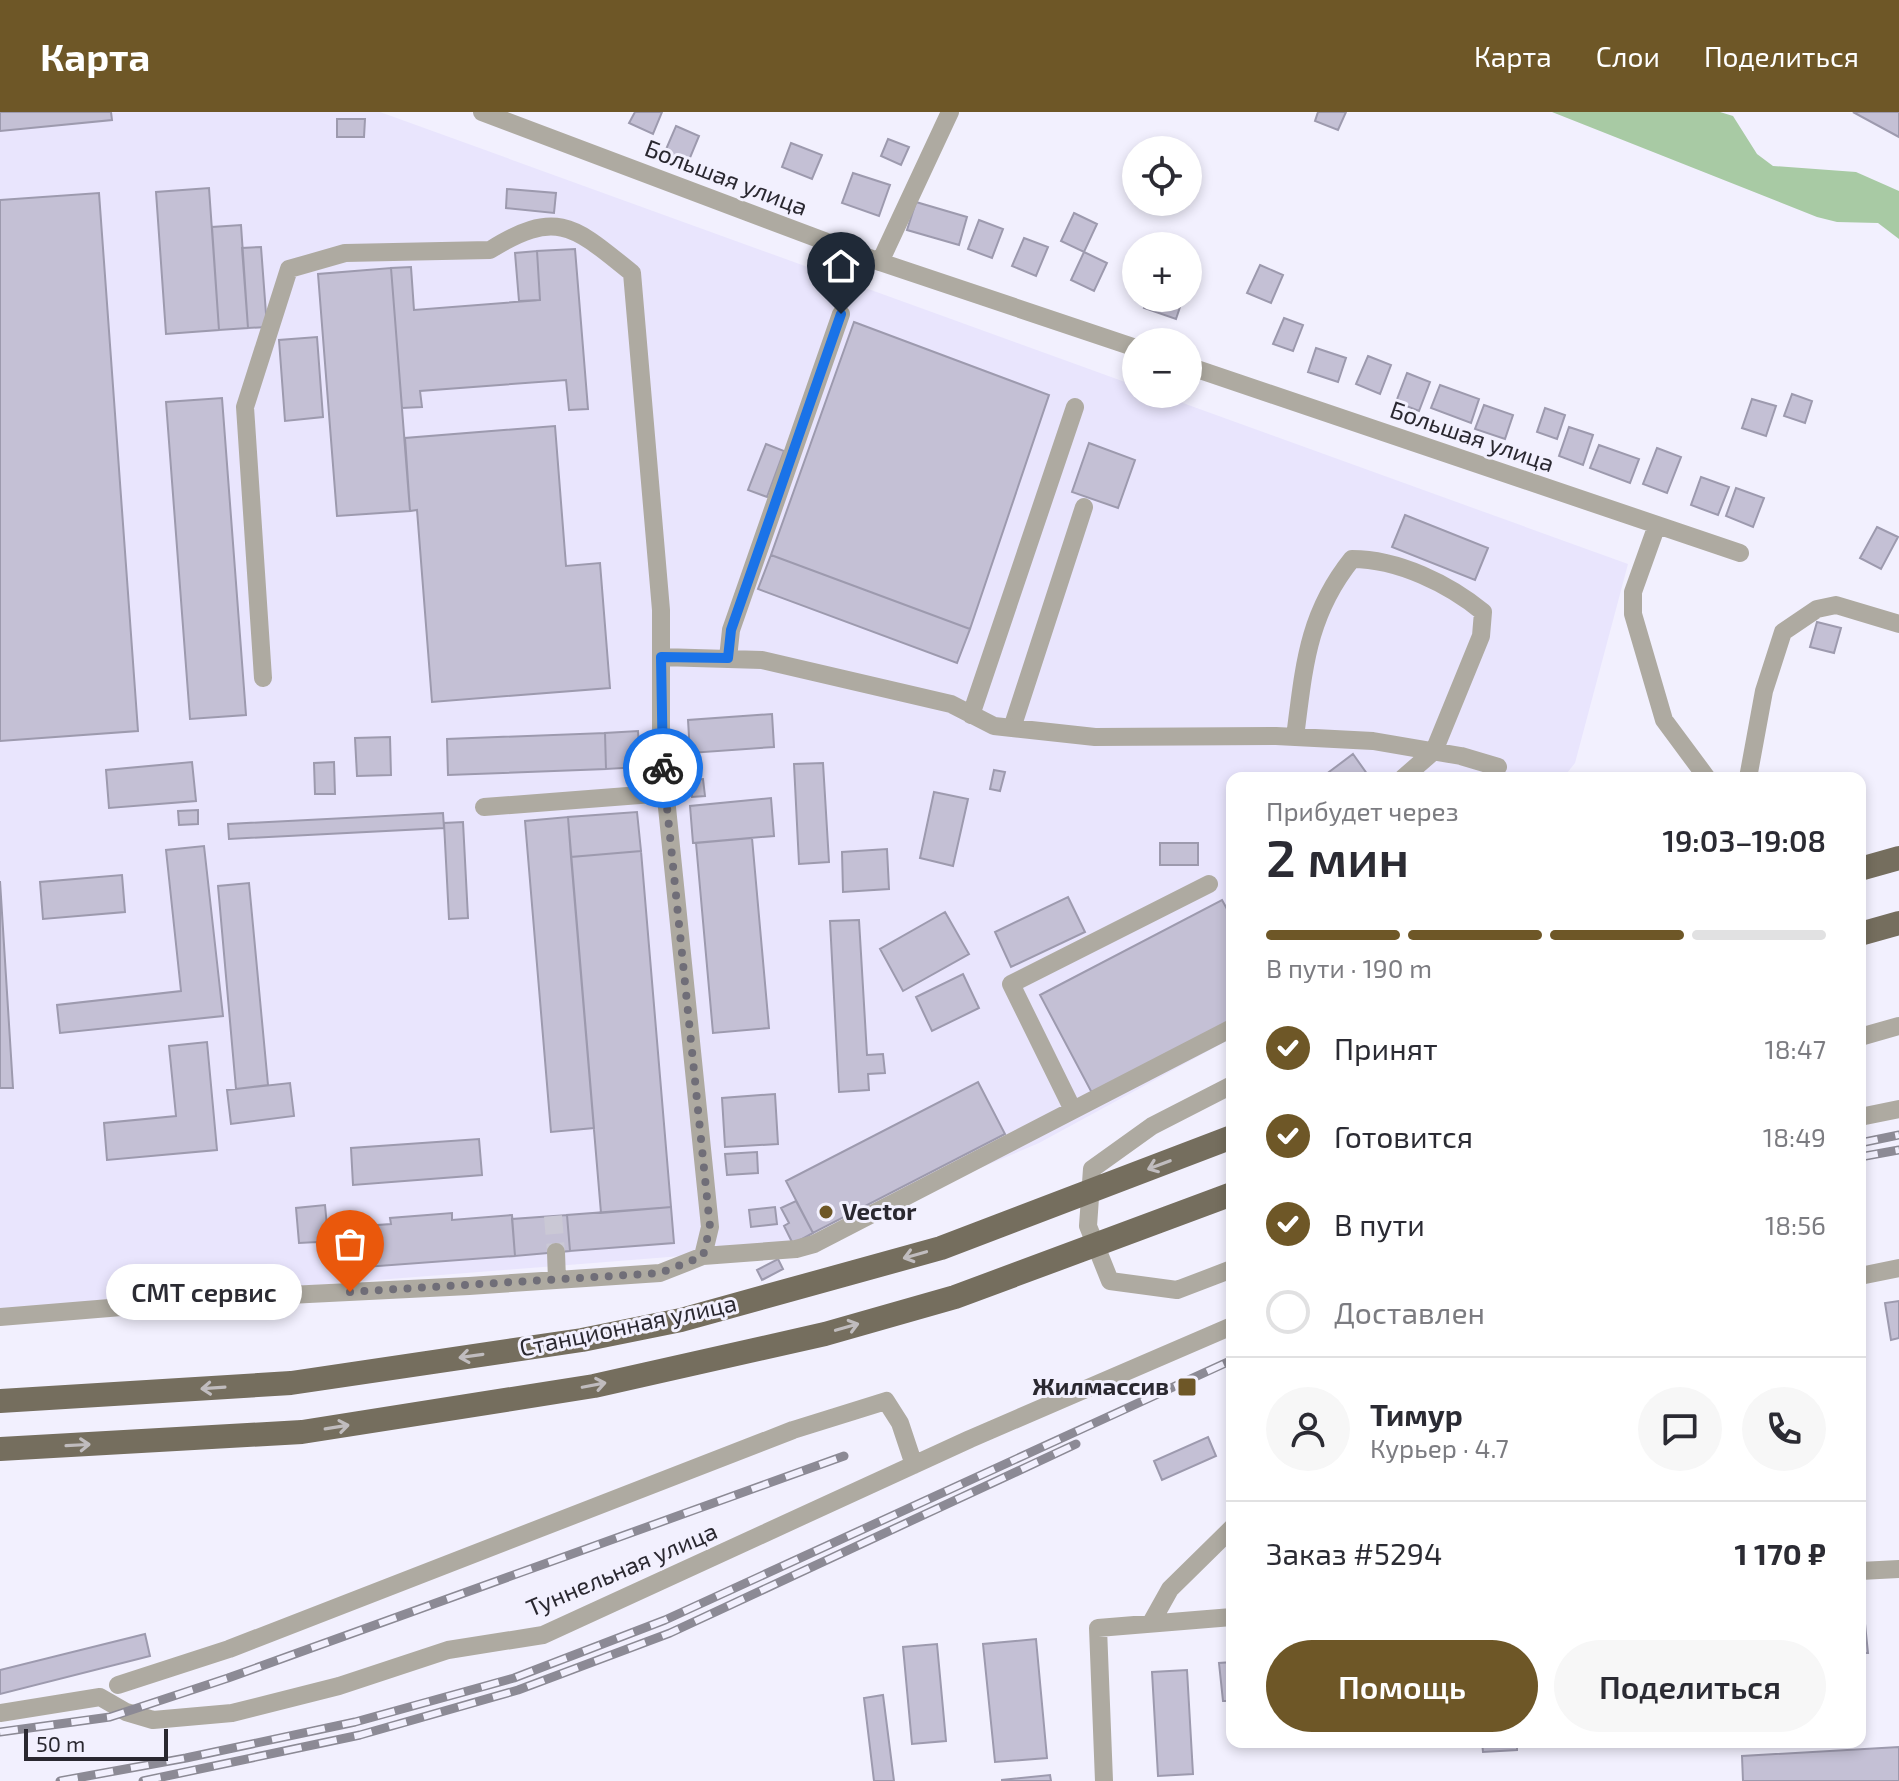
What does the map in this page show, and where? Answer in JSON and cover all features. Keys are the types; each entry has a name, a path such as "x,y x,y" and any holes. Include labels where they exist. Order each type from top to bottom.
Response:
{"main road":[{"path":"1866,867 1899,858"},
{"path":"1866,932 1899,923"},
{"name":"Станционная улица","path":"0,1401 291,1383 582,1340 681,1320 941,1248 1226,1139"},
{"name":"Станционная улица","path":"0,1449 302,1432 594,1386 825,1334 955,1297 1226,1196"}],"street":[{"name":"Большая улица","path":"482,112 880,262 1122,343"},
{"path":"880,262 950,112"},
{"path":"263,678 245,407 289,269 345,253 490,250 508,239 544,225 580,232 632,273 661,610 661,749 710,1227 703,1256"},
{"path":"728,658 731,630 841,314"},
{"name":"Большая улица","path":"1202,371 1740,553"},
{"path":"971,715 1075,407"},
{"path":"1012,728 1084,507"},
{"path":"1657,525 1633,592 1633,614 1664,720 1703,772"},
{"path":"1295,737 1314,624 1334,581 1352,559 1372,559 1404,569 1463,596 1483,612 1481,636 1434,751 1410,772"},
{"path":"1749,772 1764,691 1783,632 1817,609 1836,605 1899,624"},
{"path":"661,657 762,660 951,704 994,726 1095,737 1295,737 1373,741 1434,751 1498,767"},
{"path":"484,807 666,793"},
{"path":"1073,1110 1011,984 1209,884"},
{"path":"1866,1035 1899,1026"},
{"name":"Станционная улица","path":"0,1317 231,1298 660,1273 703,1256 796,1249 814,1244 1226,1031"},
{"path":"1226,1088 1152,1126 1092,1169 1088,1226 1110,1281 1177,1290 1226,1271"},
{"path":"1866,1116 1899,1109"},
{"path":"556,1252 557,1280"},
{"path":"1866,1275 1899,1268"},
{"name":"Туннельная улица","path":"0,1713 100,1697 126,1712 153,1720 232,1713 339,1686 448,1650 543,1635 914,1465 1226,1329"},
{"path":"118,1685 243,1644 793,1430 886,1401 900,1423 914,1465"},
{"path":"1151,1623 1170,1589 1226,1534"},
{"path":"1866,1571 1899,1569"},
{"path":"1104,1781 1098,1628 1226,1617"}],"shaded area":[{"path":"0,112 380,112 1122,381 1122,408 1197,408 1628,564 1575,763 1568,772 1226,772 1226,1041 1039,1143 794,1247 0,1310"}],"green space":[{"path":"1552,112 1720,112 1733,116 1757,154 1773,166 1856,172 1899,191 1899,239 1878,223 1837,222 1817,217"}],"building":[{"path":"0,112 111,112 112,120 0,131"},
{"path":"635,112 662,112 653,134 629,123"},
{"path":"1318,112 1346,112 1338,130 1315,121"},
{"path":"1853,112 1899,112 1899,137"},
{"path":"337,119 365,119 364,137 337,137"},
{"path":"676,126 699,136 687,165 664,154"},
{"path":"888,139 909,147 901,165 881,156"},
{"path":"791,143 822,155 812,179 782,167"},
{"path":"853,173 890,185 879,216 842,203"},
{"path":"209,188 219,330 166,334 156,192"},
{"path":"507,189 556,193 554,213 506,208"},
{"path":"99,193 138,731 0,741 0,200"},
{"path":"916,202 967,217 959,245 907,230"},
{"path":"1074,213 1097,224 1084,252 1061,241"},
{"path":"979,220 1003,229 992,258 968,249"},
{"path":"241,225 248,328 219,330 212,227"},
{"path":"1024,238 1048,247 1036,276 1012,266"},
{"path":"261,247 267,327 248,328 242,248"},
{"path":"575,249 588,409 569,410 566,380 420,391 422,407 402,408 391,268 411,267 414,310 540,300 537,251"},
{"path":"537,251 540,300 519,301 515,253"},
{"path":"1084,252 1107,263 1094,291 1071,280"},
{"path":"1260,265 1283,275 1271,303 1247,293"},
{"path":"391,268 410,511 337,516 318,274"},
{"path":"1156,312 1178,312 1176,319"},
{"path":"1284,318 1303,325 1293,351 1273,344"},
{"path":"854,322 1049,395 970,629 771,555"},
{"path":"317,337 323,417 285,421 279,340"},
{"path":"1316,348 1346,358 1338,382 1308,372"},
{"path":"1368,356 1391,365 1380,394 1356,384"},
{"path":"1407,373 1430,382 1419,411 1396,402"},
{"path":"1440,385 1479,399 1471,423 1431,408"},
{"path":"1792,394 1812,401 1805,423 1784,416"},
{"path":"222,398 246,715 190,719 166,402"},
{"path":"1752,399 1776,406 1766,436 1742,428"},
{"path":"1484,405 1513,415 1505,439 1475,429"},
{"path":"1545,408 1565,415 1557,439 1537,432"},
{"path":"555,426 566,566 600,563 610,688 432,702 417,510 410,511 405,438"},
{"path":"1569,427 1593,435 1583,465 1559,456"},
{"path":"1089,443 1135,460 1118,508 1072,492"},
{"path":"766,444 784,451 767,497 748,490"},
{"path":"1599,445 1639,459 1630,483 1590,468"},
{"path":"1657,448 1681,457 1667,493 1643,484"},
{"path":"1701,477 1729,487 1718,515 1691,505"},
{"path":"1736,488 1764,498 1753,527 1726,516"},
{"path":"1405,515 1488,548 1475,580 1392,547"},
{"path":"1877,527 1898,537 1881,569 1860,558"},
{"path":"771,555 970,629 957,663 758,589"},
{"path":"1817,622 1841,628 1834,653 1810,647"},
{"path":"772,714 774,747 690,753 688,720"},
{"path":"638,731 640,767 606,769 605,733"},
{"path":"605,733 606,769 448,775 447,739"},
{"path":"390,737 391,775 357,776 355,738"},
{"path":"1353,754 1366,772 1329,772"},
{"path":"192,762 196,801 109,808 106,770"},
{"path":"334,762 335,794 315,794 314,763"},
{"path":"823,763 829,862 799,864 794,764"},
{"path":"994,770 1005,772 1000,791 990,789"},
{"path":"703,779 705,796 692,797 691,780"},
{"path":"934,792 968,799 953,866 920,858"},
{"path":"771,798 774,836 693,843 690,806"},
{"path":"198,810 198,824 179,825 178,811"},
{"path":"637,812 641,851 571,857 568,817"},
{"path":"443,813 444,828 229,839 228,824"},
{"path":"568,817 594,1128 551,1132 525,821"},
{"path":"463,822 468,918 449,919 444,823"},
{"path":"752,838 769,1028 713,1033 696,843"},
{"path":"1160,843 1198,843 1198,865 1160,865"},
{"path":"204,846 223,1016 60,1033 57,1005 181,991 166,850"},
{"path":"887,849 889,889 843,892 842,852"},
{"path":"641,851 671,1207 601,1213 571,857"},
{"path":"122,875 125,912 43,919 40,882"},
{"path":"0,881 13,1088 0,1088"},
{"path":"249,883 268,1085 236,1089 218,886"},
{"path":"1068,897 1085,932 1011,967 995,932"},
{"path":"1222,900 1226,907 1226,1023 1092,1093 1040,995"},
{"path":"945,912 969,954 903,991 880,949"},
{"path":"859,920 867,1055 883,1054 885,1073 868,1074 869,1090 839,1092 830,921"},
{"path":"963,974 979,1008 932,1031 916,997"},
{"path":"207,1042 217,1150 107,1160 104,1123 176,1116 169,1046"},
{"path":"978,1082 1005,1134 813,1233 786,1181"},
{"path":"290,1083 294,1116 231,1124 227,1090"},
{"path":"775,1094 778,1144 725,1147 722,1098"},
{"path":"479,1139 482,1175 353,1185 351,1148"},
{"path":"757,1152 758,1173 727,1175 725,1154"},
{"path":"796,1201 813,1233 793,1244 784,1226 789,1223 781,1208"},
{"path":"325,1205 329,1247 318,1248 317,1242 299,1243 296,1208"},
{"path":"671,1207 674,1243 570,1251 567,1215"},
{"path":"775,1207 777,1224 751,1227 749,1210"},
{"path":"452,1213 452,1220 512,1215 515,1256 338,1269 335,1228 391,1224 390,1218"},
{"path":"567,1215 570,1251 515,1256 512,1219"},
{"path":"778,1259 783,1269 762,1280 757,1270"},
{"path":"1899,1301 1899,1338 1891,1340 1885,1303"},
{"path":"1208,1437 1216,1456 1162,1480 1154,1461"},
{"path":"145,1634 150,1656 0,1694 0,1670"},
{"path":"1036,1639 1047,1758 995,1762 983,1644"},
{"path":"937,1644 946,1741 912,1744 903,1647"},
{"path":"1226,1662 1226,1701 1223,1701 1219,1663"},
{"path":"1187,1670 1193,1774 1158,1776 1152,1672"},
{"path":"883,1695 894,1781 874,1781 864,1698"},
{"path":"1899,1747 1899,1781 1743,1781 1742,1756"},
{"path":"1483,1748 1517,1748 1517,1750 1483,1752"},
{"path":"1050,1775 1051,1781 1002,1781 1002,1780"}],"tunnel":[{"path":"553,1216 556,1252"}],"railway":[{"path":"1866,1142 1899,1135"},
{"path":"1866,1156 1899,1150"},
{"path":"60,1781 355,1722 514,1678 665,1620 1226,1363"},
{"path":"143,1781 360,1735 518,1690 670,1633 1076,1444"},
{"path":"0,1732 110,1717 228,1678 844,1456"}],"way so far":[{"path":"350,1292 660,1273 703,1256 710,1227 663,768"}],"place":[{"name":"Vector","path":"826,1212"},
{"name":"СМТ сервис","path":"350,1292"},
{"name":"Жилмассив","path":"1187,1387"}],"route":[{"path":"663,768 661,657 728,658 731,630 841,314"}]}
